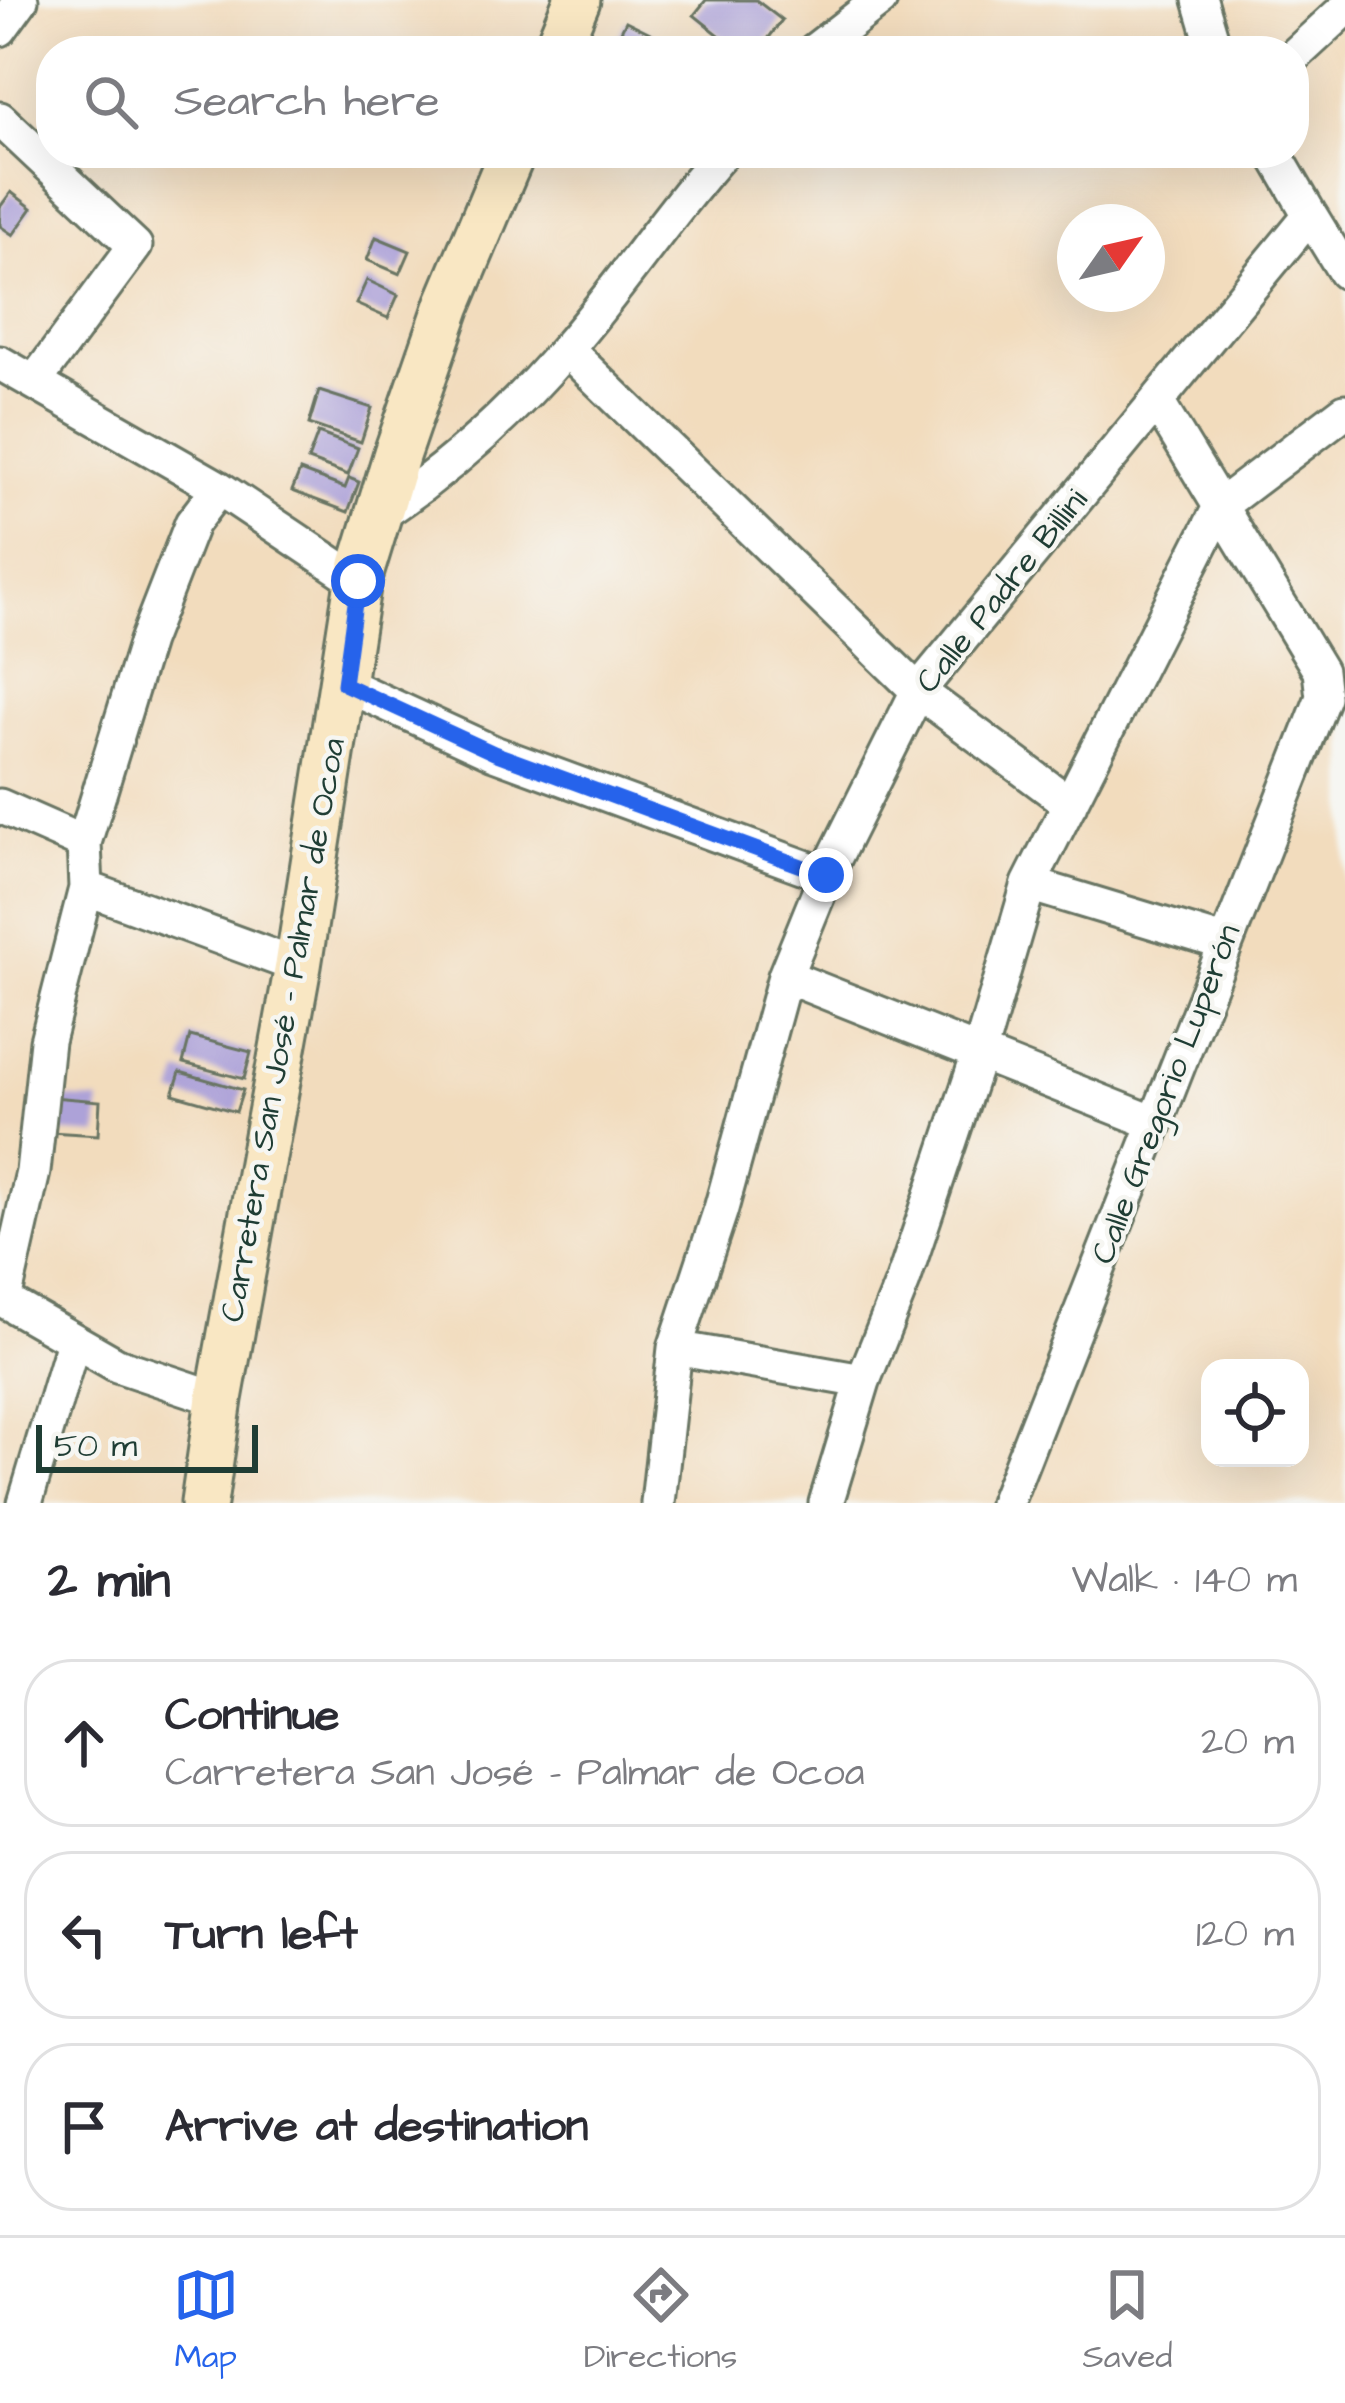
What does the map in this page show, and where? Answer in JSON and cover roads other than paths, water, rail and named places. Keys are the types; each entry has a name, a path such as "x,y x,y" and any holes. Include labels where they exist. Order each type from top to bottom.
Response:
{"street":[{"path":"0,29 21,0"},
{"path":"562,36 577,0"},
{"path":"833,36 880,0"},
{"path":"1200,0 1211,36"},
{"path":"1309,42 1345,9"},
{"path":"0,119 36,153"},
{"path":"36,380 135,246 52,168"},
{"name":"Carretera San José - Palmar de Ocoa","path":"204,1503 298,966 358,581 448,305 506,168"},
{"path":"380,515 442,473 500,422 566,350 710,168"},
{"path":"1283,168 1345,272"},
{"name":"Calle Padre Billini","path":"658,1503 675,1348 721,1209 785,976 826,875 918,691 1310,215"},
{"path":"566,350 918,691 1070,804"},
{"path":"0,363 219,488 358,581"},
{"path":"1157,402 1221,505"},
{"path":"826,1503 863,1381 903,1281 980,1051 1029,884 1221,505 1345,411"},
{"path":"219,488 192,523 146,640 84,843 86,888 47,1041 33,1172 2,1299 117,1365 219,1399"},
{"name":"Calle Gregorio Luperón","path":"1006,1503 1323,697 1320,671 1221,505"},
{"path":"344,684 494,753 826,875"},
{"path":"0,806 84,843"},
{"path":"1029,884 1224,943"},
{"path":"86,888 298,966"},
{"path":"785,976 1155,1123"},
{"path":"25,1503 73,1342"},
{"path":"675,1348 863,1381"}]}
